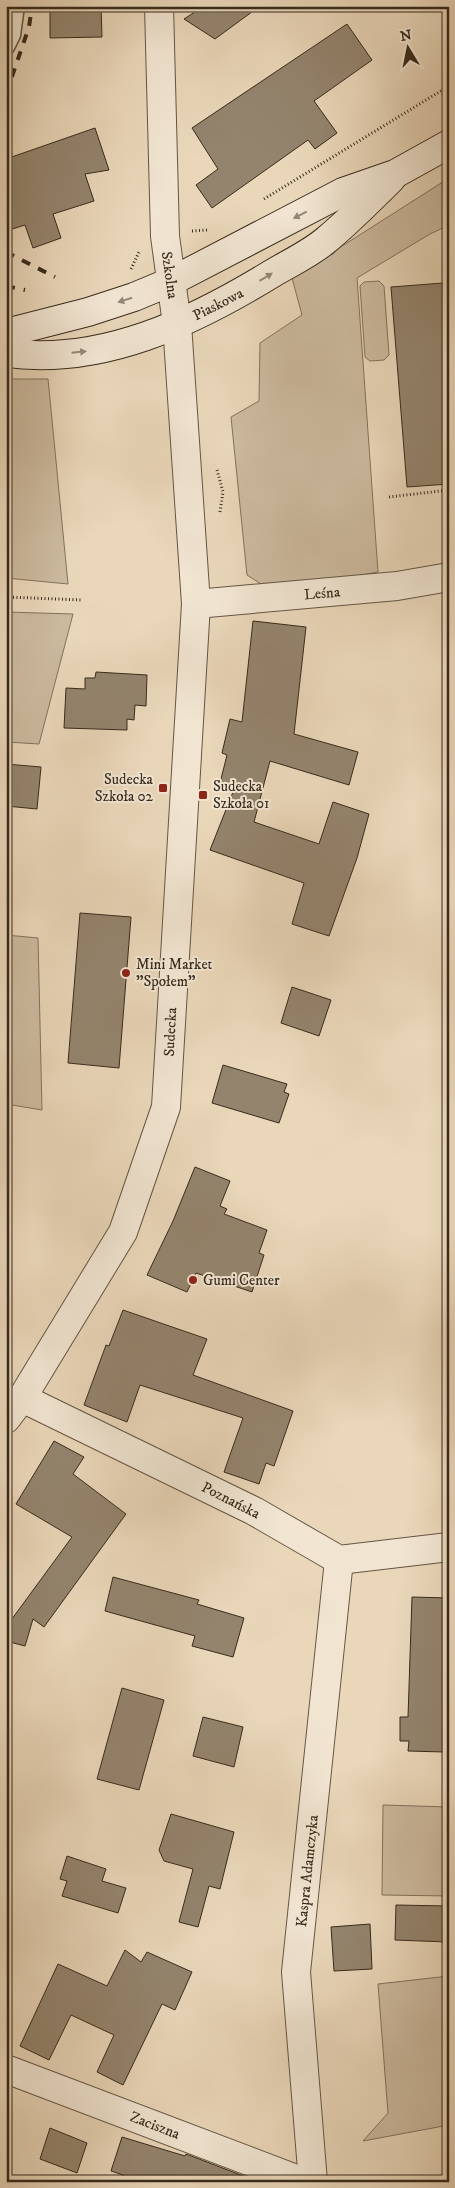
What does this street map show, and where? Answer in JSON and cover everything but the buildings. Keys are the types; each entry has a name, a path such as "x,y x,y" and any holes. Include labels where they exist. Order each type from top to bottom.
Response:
{"street":[{"name":"Szkolna","path":"159,6 165,236 177,324 196,604"},
{"name":"Piaskowa","path":"6,334 134,298 170,282 343,192 395,174 449,144"},
{"name":"Piaskowa","path":"6,353 31,356 96,350 133,341 177,324 237,295 323,243 356,214 395,174"},
{"name":"Leśna","path":"196,604 397,586 449,577"},
{"name":"Sudecka","path":"14,1409 123,1232 166,1107 196,604"},
{"name":"Poznańska","path":"14,1409 254,1511 340,1560"},
{"path":"340,1560 449,1548"},
{"name":"Kaspra Adamczyka","path":"312,2182 296,1972 340,1560"},
{"name":"Zaciszna","path":"6,2069 304,2182"}],"lane":[{"path":"6,47 12,35 16,6"}],"path":[{"path":"257,203 449,86"},
{"path":"194,230 209,230 216,226"},
{"path":"389,498 449,490"},
{"path":"6,597 82,600"}],"shaded area":[{"path":"449,178 449,225 430,234 357,278 378,572 330,581 264,586 247,575 231,417 259,401 260,343 302,315 292,278"},
{"path":"379,281 384,286 389,355 384,360 370,361 365,357 360,286 364,282"},
{"path":"6,379 48,379 68,584 6,578"},
{"path":"6,612 73,614 39,744 6,742"},
{"path":"6,935 38,938 42,1110 6,1104"},
{"path":"383,1805 449,1807 449,1896 382,1895"},
{"path":"449,1976 449,2125 363,2141 388,2113 378,1984"}],"railway":[{"path":"6,94 29,27 32,6"},
{"path":"6,252 55,277"},
{"path":"6,286 25,290"}],"place":[{"name":"Sudecka Szkoła 02","path":"163,788"},
{"name":"Sudecka Szkoła 01","path":"203,795"},
{"name":"Mini Market \"Społem\"","path":"126,973"},
{"name":"Gumi Center","path":"193,1280"}]}
